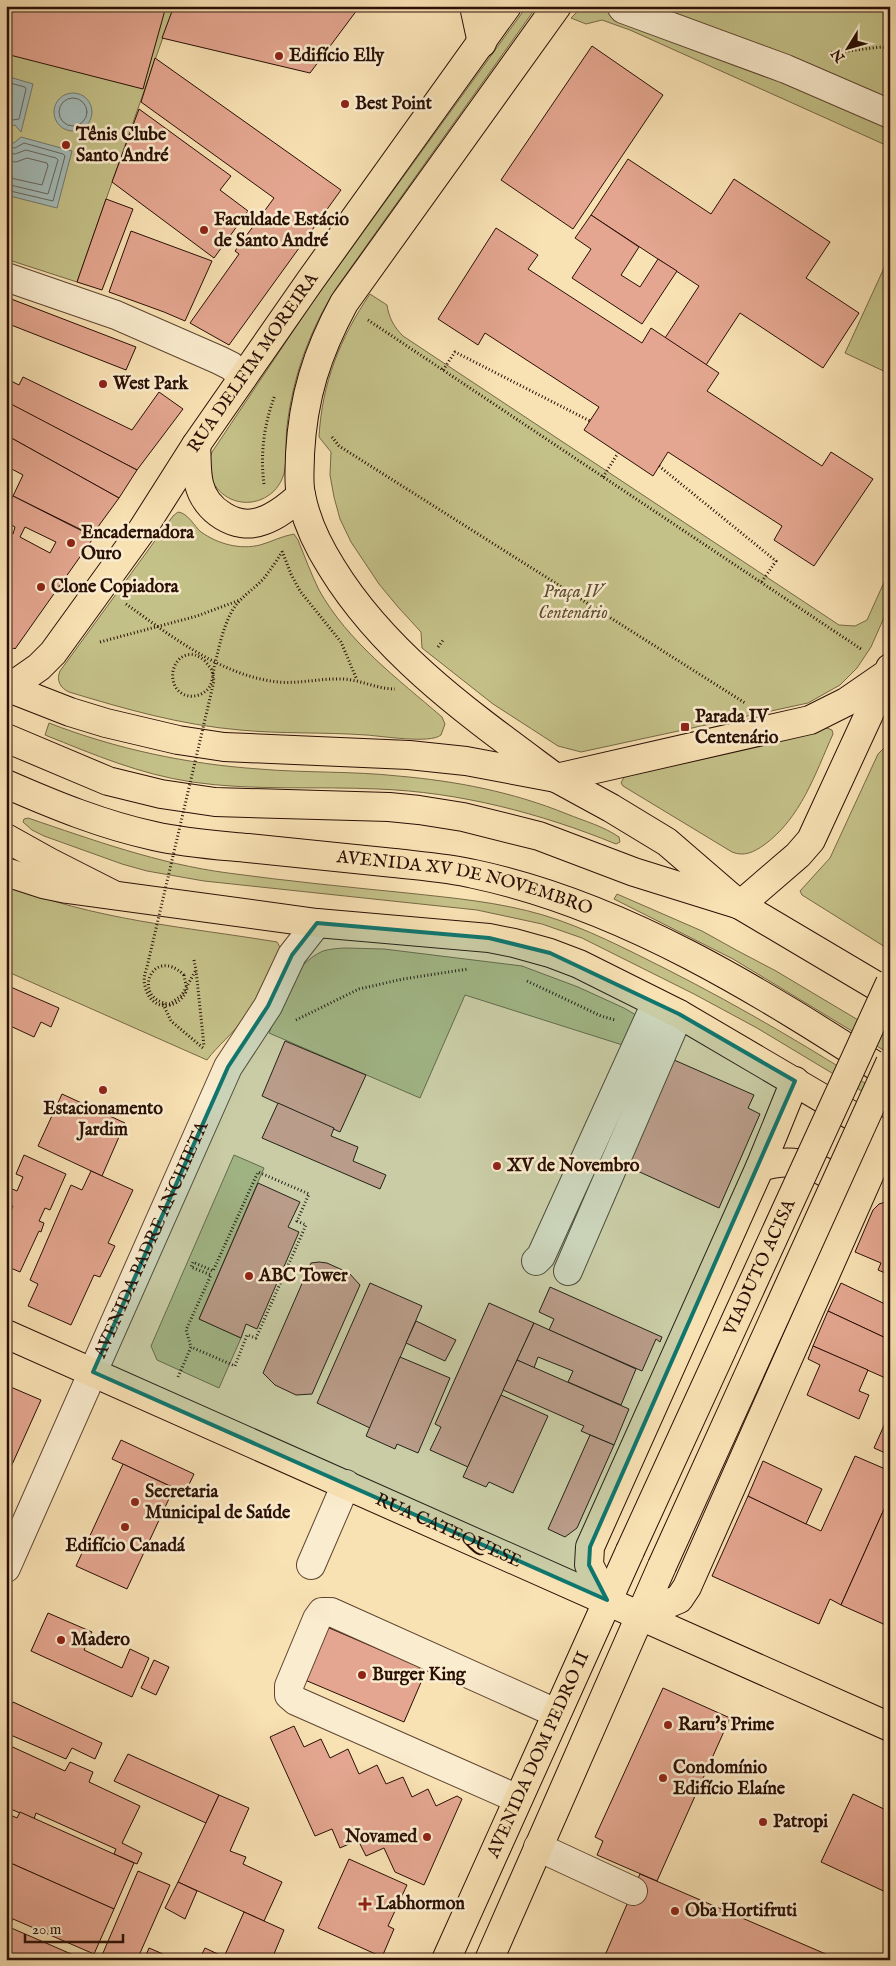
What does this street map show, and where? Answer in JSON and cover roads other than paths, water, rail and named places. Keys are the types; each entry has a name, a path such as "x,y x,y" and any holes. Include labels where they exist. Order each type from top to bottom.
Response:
{"main road":[{"path":"474,6 482,43"},
{"name":"RUA DELFIM MOREIRA","path":"8,687 39,667 53,653 142,530 196,445 327,257 507,6"},
{"path":"557,6 351,292 326,337 314,369 303,417 299,474 301,495 312,530 323,553 358,608 380,633 418,669 484,725 556,778 667,842 740,904 890,994"},
{"path":"196,445 199,485 203,496 219,514 230,520 250,524 261,522 281,512 301,495"},
{"path":"8,687 46,704 106,723 178,740 224,747 409,755 466,761 556,778 810,720 846,702 889,670"},
{"path":"740,904 798,855 810,840 889,670"},
{"path":"6,738 108,781 161,794 215,802 389,807 419,810 482,822 539,836 634,872 740,904"},
{"name":"AVENIDA XV DE NOVEMBRO","path":"6,784 103,823 154,836 200,843 430,867 472,873 523,886 633,928 683,952 787,1011 890,1075"},
{"path":"6,838 114,895"},
{"path":"6,872 42,884 114,895 317,923 489,938 550,952 579,964 668,1008 888,1137 854,1208 687,1587 679,1599 641,1615 489,1960"},
{"name":"VIADUTO ACISA","path":"630,1551 890,983"},
{"name":"VIADUTO ACISA","path":"641,1615 890,1063"},
{"path":"607,1600 589,1565 590,1547 760,1167 795,1081"},
{"path":"760,1167 788,1161 816,1167 839,1184 854,1208"},
{"name":"RUA CATEQUESE","path":"6,1334 890,1727"},
{"name":"AVENIDA DOM PEDRO II","path":"446,1960 630,1551"}],"street":[{"path":"621,6 623,9 786,70 890,114"},
{"path":"6,278 116,315 219,360 231,366 243,377"},
{"name":"AVENIDA PADRE ANCHIETA","path":"6,1568 228,1067 268,1006 292,955 317,923"},
{"path":"536,1261 541,1256 549,1239 645,1027 668,1008"},
{"path":"568,1271 668,1008"},
{"path":"311,1565 346,1484"},
{"path":"518,1799 296,1701 289,1695 289,1686 317,1619 322,1612 331,1612 556,1713"},
{"path":"538,1847 633,1891"}],"water":[{"path":"6,76 33,84 21,132 15,125 6,127"},
{"path":"73,93 86,99 92,112 86,125 73,131 60,125 54,112 60,99"},
{"path":"21,137 72,151 57,208 6,195 6,141 14,143"}],"place":[{"name":"Edifício Elly","path":"279,56"},
{"name":"Best Point","path":"345,104"},
{"name":"Tênis Clube Santo André","path":"66,145"},
{"name":"Faculdade Estácio de Santo André","path":"204,230"},
{"name":"West Park","path":"103,384"},
{"name":"Encadernadora Ouro","path":"71,543"},
{"name":"Clone Copiadora","path":"41,587"},
{"name":"Parada IV Centenário","path":"685,727"},
{"name":"Estacionamento Jardim","path":"103,1090"},
{"name":"XV de Novembro","path":"497,1166"},
{"name":"ABC Tower","path":"249,1276"},
{"name":"Secretaria Municipal de Saúde","path":"135,1502"},
{"name":"Edifício Canadá","path":"125,1527"},
{"name":"Madero","path":"61,1640"},
{"name":"Burger King","path":"362,1675"},
{"name":"Raru's Prime","path":"668,1725"},
{"name":"Condomínio Edifício Elaíne","path":"663,1778"},
{"name":"Patropi","path":"763,1822"},
{"name":"Novamed","path":"427,1837"},
{"name":"Labhormon","path":"365,1904"},
{"name":"Oba Hortifruti","path":"675,1911"}],"park label":[{"name":"Praça IV Centenário","path":"573,602"}]}
